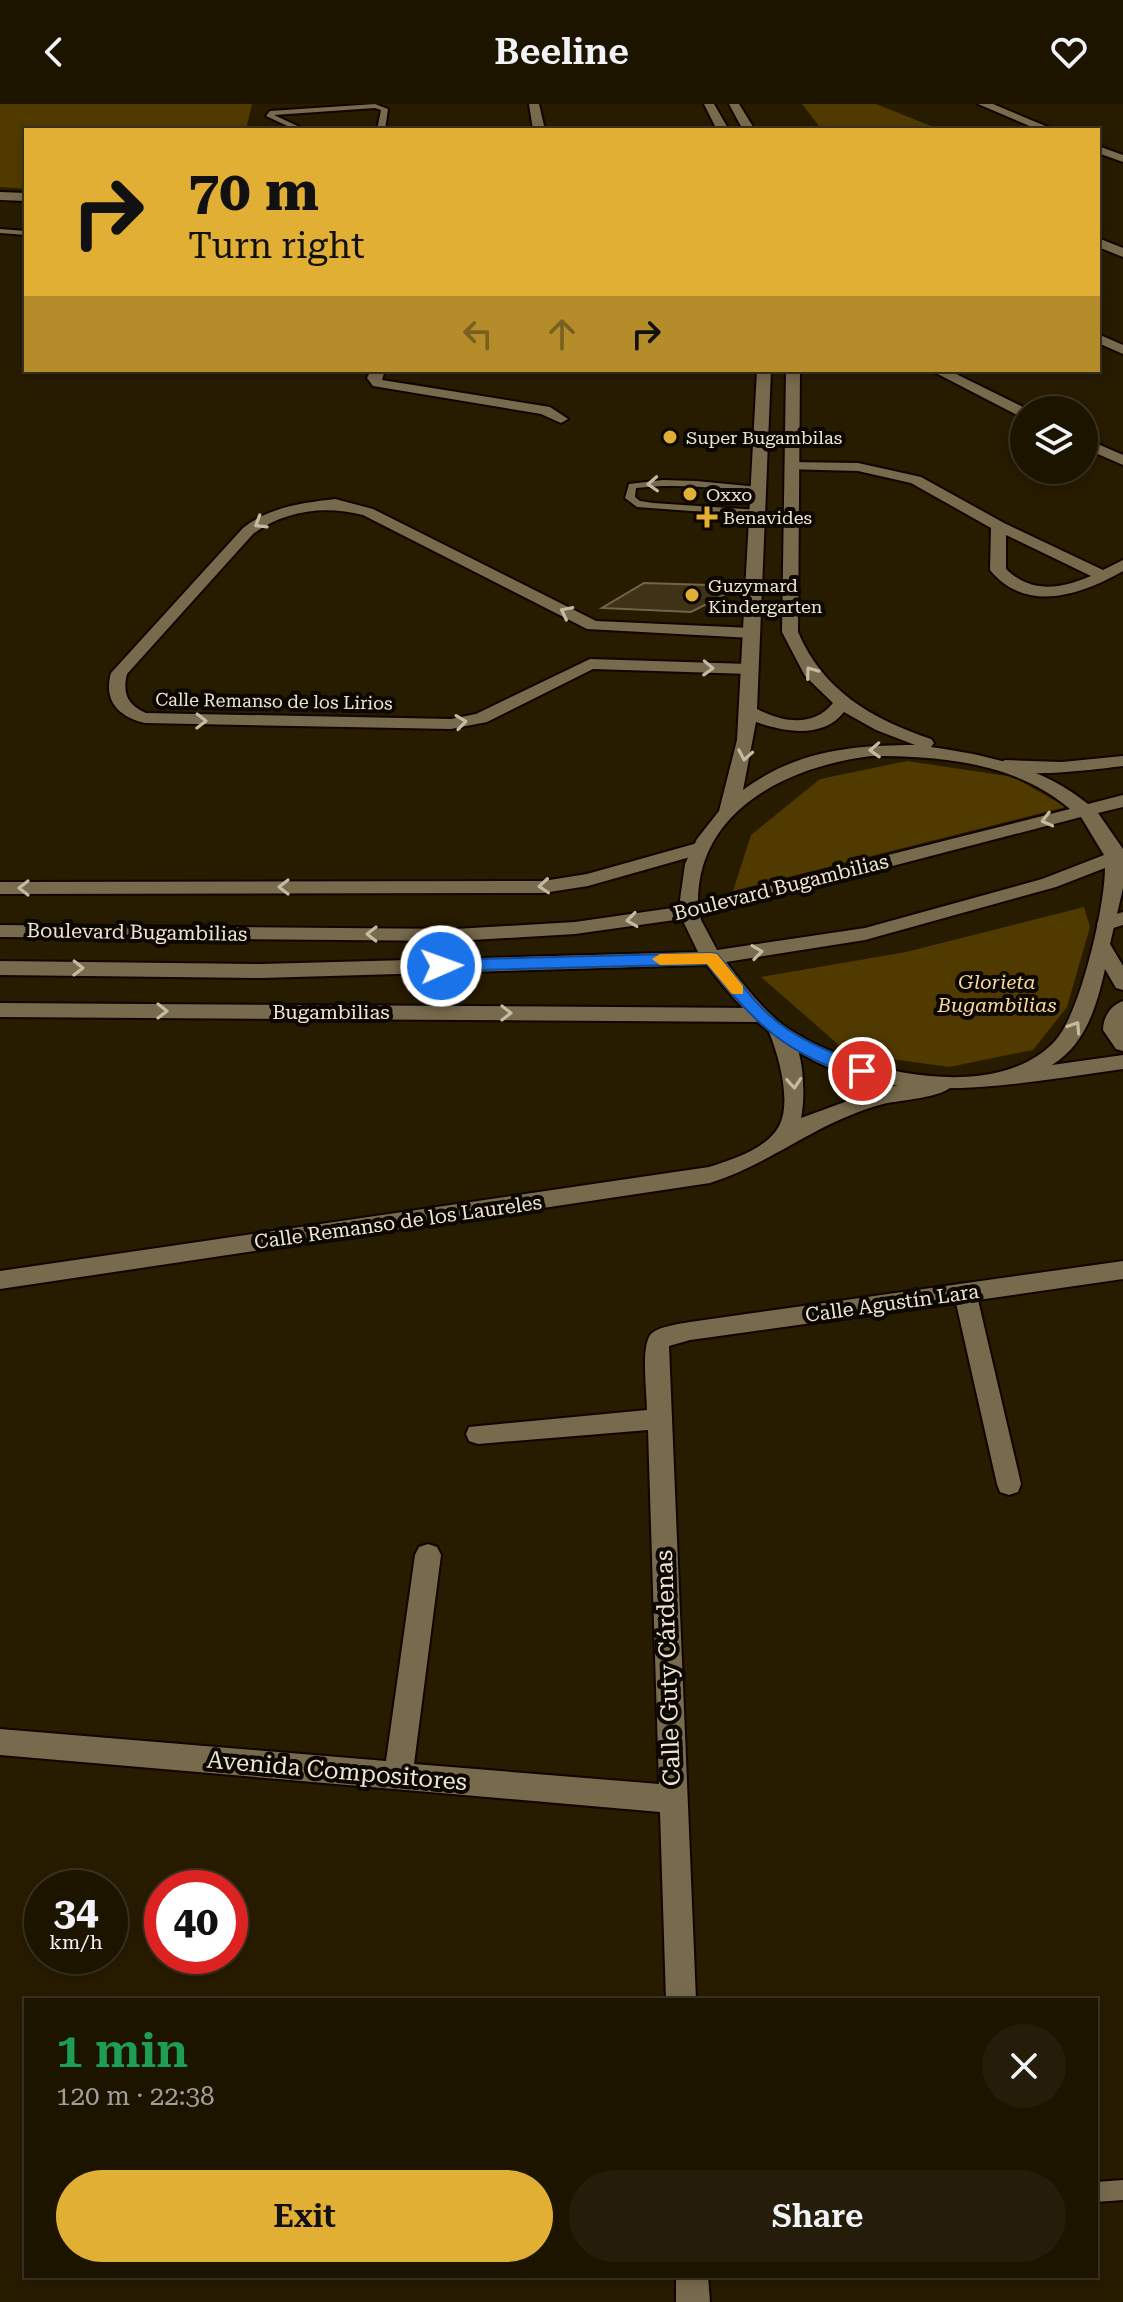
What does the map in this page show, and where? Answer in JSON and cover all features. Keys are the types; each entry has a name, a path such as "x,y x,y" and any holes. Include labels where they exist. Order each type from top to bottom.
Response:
{"street":[{"path":"534,104 539,128"},
{"path":"709,104 722,128"},
{"path":"734,104 748,128"},
{"path":"983,104 1044,128"},
{"path":"1100,150 1123,159"},
{"path":"0,196 24,197"},
{"path":"1100,243 1123,253"},
{"path":"1100,339 1123,350"},
{"path":"377,372 374,378 378,383 545,410 561,419"},
{"path":"764,372 749,669 751,713 744,765 726,810 701,848 691,884 689,912 711,958 758,1015 779,1032 821,1056 862,1071 942,1085 1123,1062"},
{"path":"793,372 790,632 806,665 841,704 900,735 1005,765 1048,785 1085,810 1119,856 1115,921 1101,945 1085,1012 1061,1049 1016,1075"},
{"path":"941,372 1010,406"},
{"path":"1098,449 1123,461"},
{"path":"790,466 841,465 916,480 999,526 1104,576"},
{"name":"Calle Remanso de los Lirios","path":"749,669 592,645 360,509 335,503 315,505 262,520 248,531 119,673 115,683 125,710 145,718 432,725 481,718 592,645 752,633"},
{"path":"999,526 996,564 1003,576 1019,587 1044,592 1072,590 1123,565"},
{"path":"751,713 769,723 804,726 824,721 841,704"},
{"path":"726,810 767,780 817,757 865,750 912,749 976,758"},
{"path":"1005,765 1062,767 1123,761"},
{"name":"Boulevard Bugambilias","path":"0,931 455,935 575,928 689,912 1123,801"},
{"path":"0,888 543,887 588,880 701,848"},
{"name":"Boulevard Bugambilias","path":"0,968 261,971 711,958 865,934 1049,883 1119,856"},
{"path":"1101,945 1123,983"},
{"path":"1123,1008 1113,1021 1113,1030 1123,1044"},
{"name":"Bugambilias","path":"0,1010 758,1015"},
{"path":"779,1032 793,1066 796,1084 786,1135"},
{"name":"Calle Remanso de los Laureles","path":"0,1280 668,1183 746,1163 786,1135 855,1104 942,1085"},
{"name":"Calle Agustín Lara","path":"662,1338 690,1331 1123,1270"},
{"path":"965,1293 1009,1484"},
{"name":"Calle Guty Cárdenas","path":"662,1338 656,1352 681,1998"},
{"path":"478,1434 658,1419"},
{"path":"398,1776 428,1555"},
{"name":"Avenida Compositores","path":"0,1742 673,1799"},
{"path":"692,2278 693,2302"}],"lane":[{"path":"297,128 270,116 270,113 376,106 385,109 381,128"},
{"path":"0,231 24,233"},
{"path":"758,513 653,506 637,504 630,498 632,486 647,483 707,484 759,490"},
{"path":"1098,2192 1123,2190"}],"green space":[{"path":"0,104 252,104 246,128 24,128 24,189 0,187"},
{"path":"802,104 876,104 936,128 820,128"},
{"path":"907,761 1014,777 1066,807 733,891 751,835 820,779"},
{"name":"Glorieta Bugambilias","path":"1084,907 1090,927 1067,1007 1033,1050 949,1067 848,1053 761,977 906,952"}],"building":[{"path":"644,583 742,586 691,612 602,608"}],"slow traffic":[{"path":"660,959 711,958 738,990"}],"place":[{"name":"Super Bugambilas","path":"670,437"},
{"name":"Oxxo","path":"690,494"},
{"name":"Benavides","path":"707,517"},
{"name":"Guzymard Kindergarten","path":"692,595"}],"route":[{"path":"441,966 711,958 758,1015 779,1032 821,1056 862,1071"}]}
